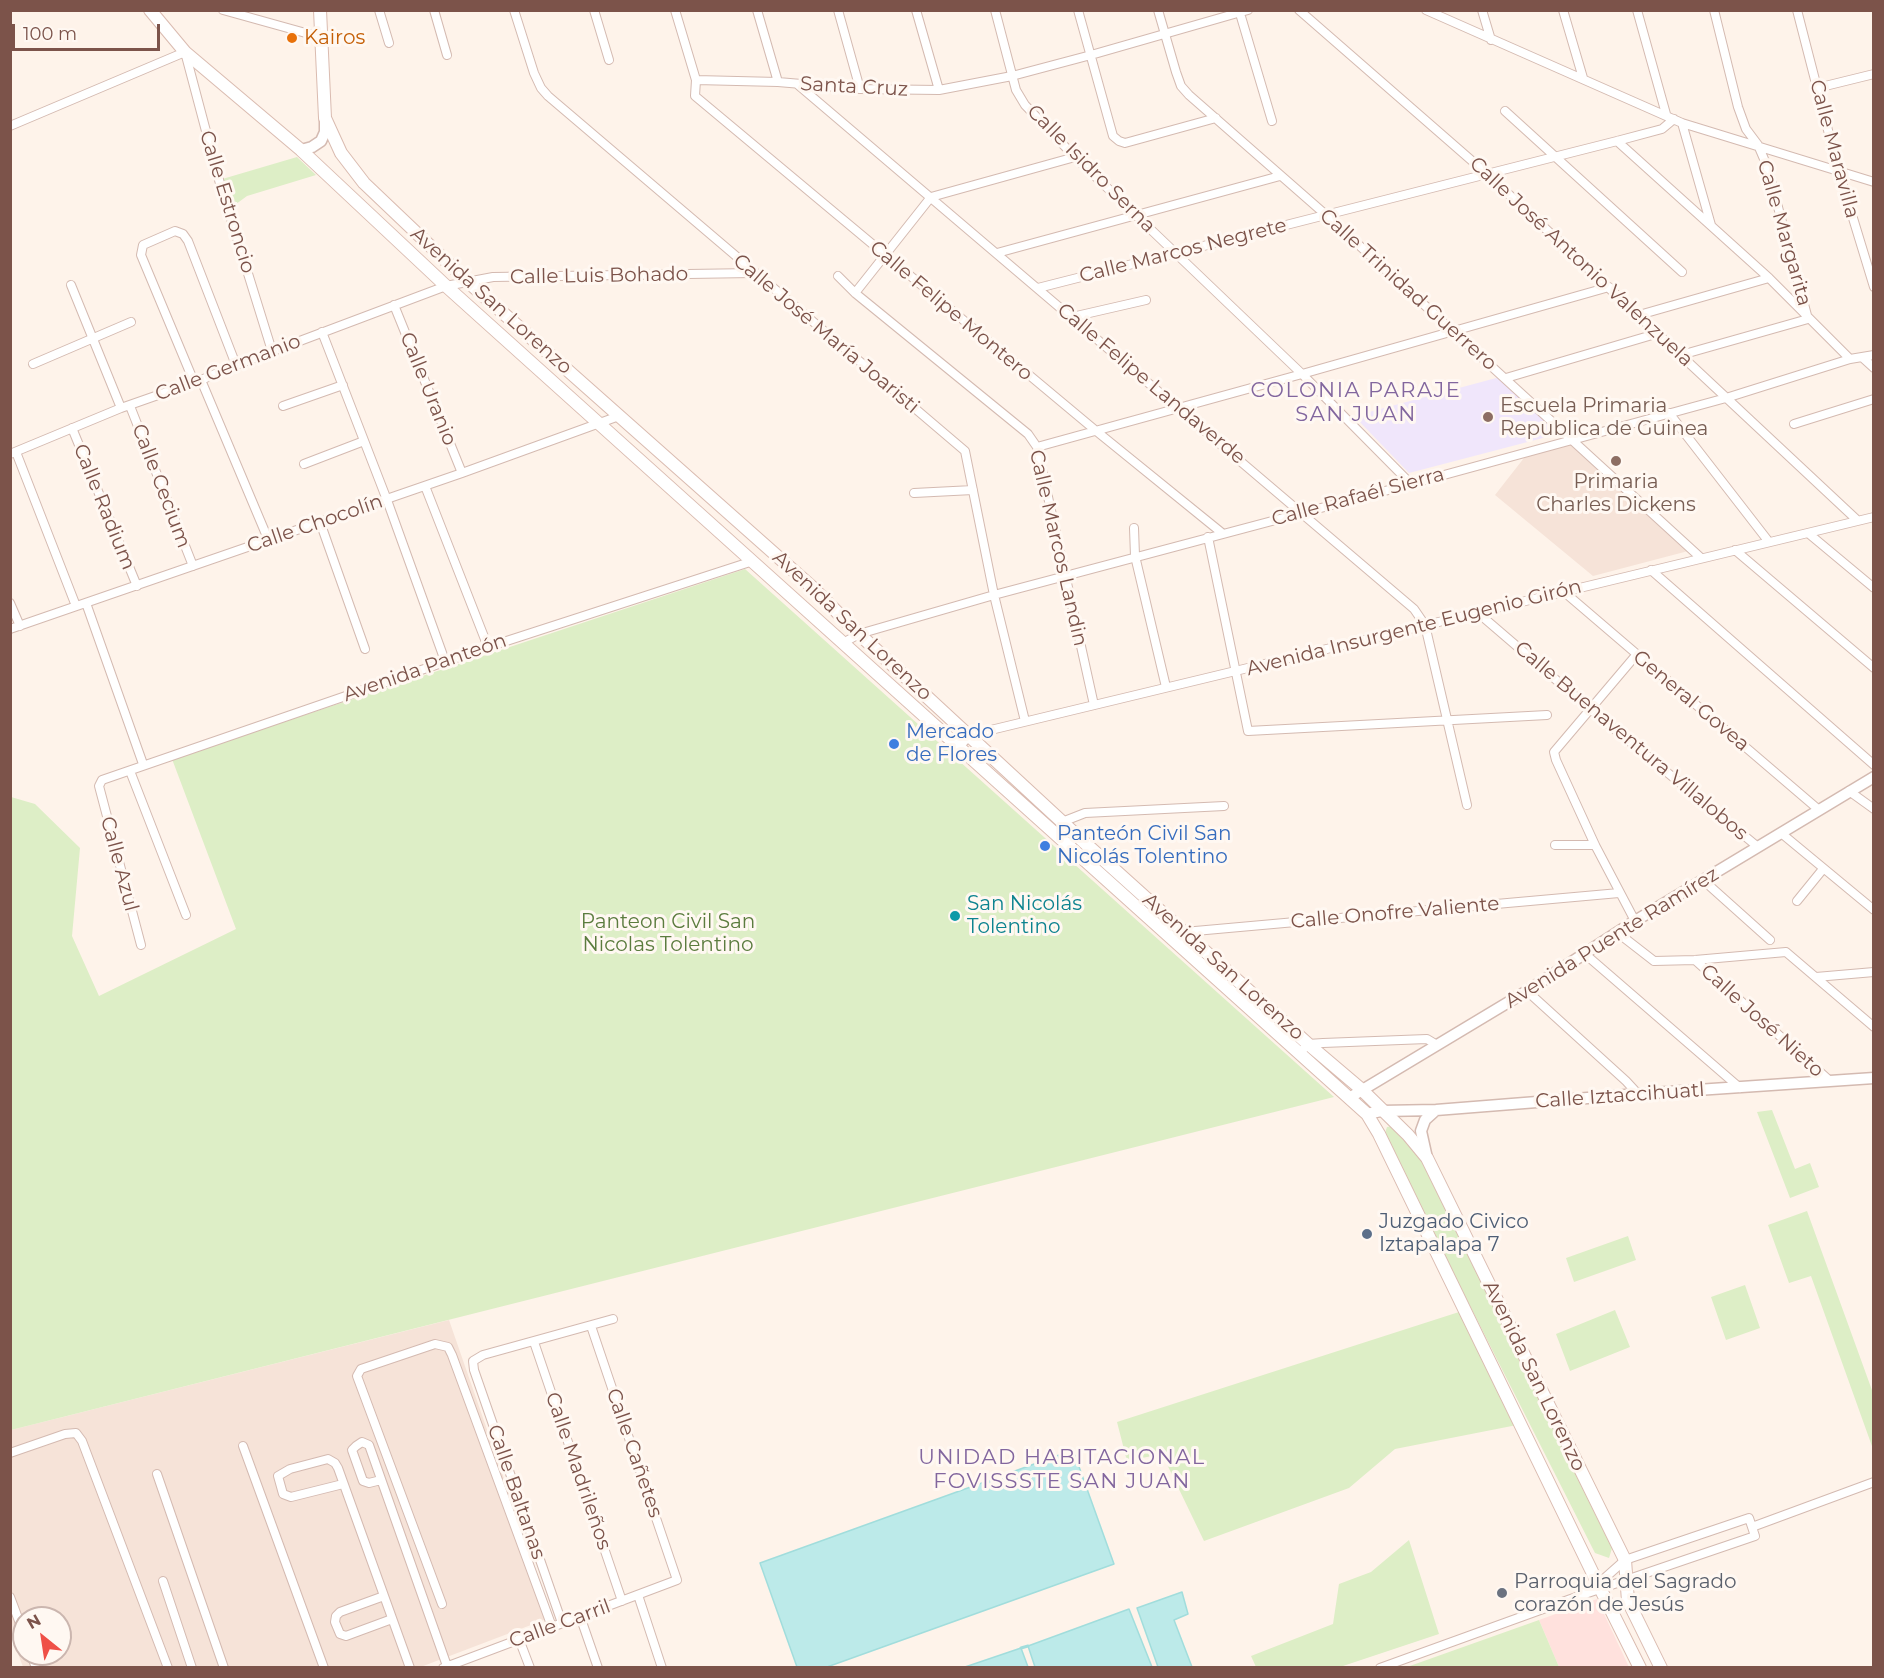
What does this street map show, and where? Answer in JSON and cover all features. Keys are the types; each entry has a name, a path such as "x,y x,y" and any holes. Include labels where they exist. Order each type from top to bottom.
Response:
{"main road":[{"name":"Avenida San Lorenzo","path":"150,10 185,52 301,150 446,286 959,747 1179,937 1304,1049 1367,1114 1379,1134 1640,1668"},
{"name":"Avenida San Lorenzo","path":"320,10 325,118 341,153 364,183 467,281 812,587 859,634 1062,822 1179,937"},
{"name":"Avenida San Lorenzo","path":"1304,1049 1361,1089 1427,1158 1625,1560 1628,1601 1661,1668"}],"street":[{"path":"223,10 320,38"},
{"path":"379,10 389,43"},
{"path":"434,10 447,55"},
{"name":"Calle José María Joaristi","path":"514,10 534,73 548,96 753,273 965,451 994,595 1024,721"},
{"path":"594,10 609,60"},
{"path":"675,10 696,80"},
{"path":"757,10 778,82"},
{"path":"838,10 860,89"},
{"path":"916,10 939,90"},
{"name":"Calle Isidro Serna","path":"995,10 1016,90 1025,105 1075,157 1302,374 1411,484"},
{"path":"1078,10 1113,136 1119,141 1125,143 1216,118"},
{"name":"Calle Trinidad Guerrero","path":"1158,10 1181,86 1326,215 1450,331 1506,378 1701,558"},
{"name":"Calle José Antonio Valenzuela","path":"1299,10 1487,174 1857,520"},
{"path":"1426,10 1674,119 1874,182"},
{"path":"1482,10 1491,40"},
{"path":"1563,10 1583,78"},
{"path":"1637,10 1711,226"},
{"name":"Calle Margarita","path":"1714,10 1738,107 1746,129 1758,146 1767,166 1808,319"},
{"name":"Calle Maravilla","path":"1797,10 1838,169 1874,287"},
{"path":"1242,11 1272,121"},
{"name":"Santa Cruz","path":"696,80 778,82 860,89 939,90 1012,76 1242,11"},
{"path":"10,126 185,52"},
{"name":"Calle Estroncio","path":"185,52 221,188 272,351"},
{"path":"1817,88 1874,74"},
{"name":"Calle Felipe Montero","path":"696,80 695,96 885,256 1222,533"},
{"name":"Calle Felipe Landaverde","path":"797,84 1414,609 1425,625 1467,805"},
{"path":"1505,111 1682,272"},
{"path":"301,150 321,141 326,128 325,118"},
{"name":"Calle Marcos Negrete","path":"1038,288 1617,141 1662,129 1674,119"},
{"path":"1617,141 1769,278 1850,359"},
{"path":"855,293 931,197 1075,157"},
{"path":"997,253 1280,176"},
{"path":"236,365 188,241 183,234 175,231 143,245 141,255 267,539"},
{"name":"Calle Luis Bohado","path":"446,286 493,278 753,273"},
{"name":"Calle Marcos Landin","path":"838,276 855,293 1028,434 1037,447 1094,705"},
{"path":"1640,315 1769,278"},
{"name":"Calle Cecium","path":"71,285 126,407 193,566"},
{"name":"Calle Germanio","path":"13,453 126,407 446,286"},
{"path":"1037,447 1609,286"},
{"path":"1072,317 1146,300"},
{"name":"Calle Uranio","path":"394,305 462,473"},
{"path":"1682,355 1808,319"},
{"path":"33,364 131,322"},
{"path":"321,332 387,500 445,661"},
{"path":"1506,378 1659,333"},
{"name":"Calle Rafaél Sierra","path":"843,642 859,634 994,595 1411,484 1570,438 1726,398 1850,359 1874,355"},
{"path":"1863,358 1874,368"},
{"path":"562,389 574,376"},
{"path":"283,406 343,385"},
{"path":"1794,424 1874,399"},
{"path":"1669,413 1769,542"},
{"name":"Calle Chocolín","path":"10,629 267,539 387,500 619,416"},
{"name":"Calle Radium","path":"72,428 137,586"},
{"path":"304,464 364,441"},
{"path":"13,453 76,606"},
{"path":"425,486 488,647"},
{"path":"914,493 973,490"},
{"name":"Avenida Insurgente Eugenio Girón","path":"970,735 1874,517"},
{"path":"320,522 365,649"},
{"path":"1134,528 1135,556 1166,687"},
{"path":"1808,533 1874,588"},
{"path":"1208,537 1248,731 1547,715"},
{"path":"1735,550 1874,668"},
{"name":"Avenida Panteón","path":"99,783 143,764 445,661 753,561"},
{"path":"1650,570 1874,765"},
{"name":"General Govea","path":"1563,591 1819,810"},
{"path":"10,603 20,626"},
{"path":"86,603 143,764"},
{"name":"Calle Buenaventura Villalobos","path":"1477,612 1590,709 1758,847"},
{"path":"1635,921 1594,845 1554,752 1637,654"},
{"path":"959,747 970,735"},
{"path":"130,771 186,915"},
{"name":"Avenida Puente Ramírez","path":"1349,1098 1527,991 1635,921 1874,777"},
{"name":"Calle Azul","path":"99,783 141,945"},
{"path":"1849,791 1872,807"},
{"path":"1062,822 1085,813 1224,806"},
{"path":"1781,833 1874,910"},
{"path":"1555,845 1594,845"},
{"path":"1797,901 1823,869"},
{"path":"1703,880 1770,940"},
{"name":"Calle Onofre Valiente","path":"1179,937 1619,893"},
{"path":"1618,933 1654,961 1786,952 1874,1027"},
{"path":"1585,954 1740,1088"},
{"name":"Calle José Nieto","path":"1695,960 1830,1082"},
{"path":"1816,976 1874,972"},
{"path":"1527,991 1638,1094"},
{"path":"1304,1049 1427,1039 1437,1046"},
{"name":"Calle Iztaccihuatl","path":"1367,1114 1381,1111 1436,1110 1874,1078"},
{"path":"1427,1158 1421,1131 1425,1120 1436,1110"},
{"path":"534,1342 613,1319"},
{"name":"Calle Cañetes","path":"591,1326 677,1580"},
{"name":"Calle Baltanas","path":"534,1342 483,1355 473,1361 474,1370 562,1623"},
{"name":"Calle Madrileños","path":"534,1342 621,1601"},
{"path":"442,1604 357,1376 361,1369 435,1344 448,1347 452,1355 552,1627"},
{"path":"10,1453 65,1434 76,1433 82,1441 168,1668"},
{"path":"381,1480 369,1483 363,1481 360,1476 352,1450 362,1442 369,1445 451,1666"},
{"path":"243,1446 324,1668"},
{"path":"343,1484 291,1497 283,1494 278,1476 290,1469 328,1459 335,1462 410,1668"},
{"path":"157,1474 224,1668"},
{"path":"1380,1668 1753,1532 1874,1482"},
{"path":"1599,1587 1625,1560 1749,1518 1753,1532"},
{"name":"Calle Carril","path":"451,1666 677,1580"},
{"path":"163,1581 192,1668"},
{"path":"638,1595 662,1668"},
{"path":"384,1596 340,1612 335,1622 340,1634 346,1636 392,1619"},
{"path":"580,1616 598,1668"},
{"path":"519,1639 530,1668"}],"shaded area":[{"name":"Escuela Primaria Republica de Guinea","path":"1500,377 1562,433 1409,473 1354,416"},
{"path":"1568,439 1692,550 1593,576 1495,495 1531,449"},
{"path":"449,1320 552,1617 418,1668 23,1667 72,1666 72,1606 12,1606 12,1638 11,1430"},
{"path":"1597,1599 1629,1667 1559,1667 1539,1620"}],"green space":[{"path":"297,157 316,175 247,196 228,210 219,180"},
{"name":"Panteon Civil San Nicolas Tolentino","path":"745,569 1334,1097 11,1430 11,797 35,804 80,848 72,936 99,996 236,929 172,759"},
{"path":"1772,1110 1795,1169 1810,1163 1819,1187 1790,1198 1757,1112"},
{"path":"1398,1125 1410,1137 1613,1545 1609,1558 1595,1553 1384,1136 1387,1127"},
{"path":"1807,1211 1873,1393 1873,1449 1811,1276 1789,1283 1768,1225"},
{"path":"1628,1236 1636,1260 1574,1282 1566,1258"},
{"path":"1745,1285 1760,1328 1726,1340 1711,1297"},
{"path":"1615,1310 1630,1347 1570,1371 1556,1334"},
{"path":"1459,1312 1517,1425 1395,1449 1349,1488 1204,1541 1162,1454 1127,1461 1117,1422"},
{"path":"1409,1540 1439,1634 1340,1667 1256,1667 1251,1656 1333,1624 1339,1584 1371,1572"},
{"path":"1539,1620 1559,1667 1407,1667"}],"water":[{"path":"1073,1450 1114,1564 827,1667 797,1667 760,1563"},
{"path":"1182,1592 1188,1614 1174,1620 1192,1667 1158,1667 1137,1608"},
{"path":"1129,1609 1152,1667 1035,1667 1028,1646"},
{"path":"1021,1648 1028,1667 965,1667"}],"waterway":[{"path":"1021,1648 1028,1646"}],"place":[{"name":"Kairos","path":"292,38"},
{"name":"Escuela Primaria Republica de Guinea","path":"1488,417"},
{"name":"Primaria Charles Dickens","path":"1616,461"},
{"name":"Mercado de Flores","path":"894,744"},
{"name":"Panteón Civil San Nicolás Tolentino","path":"1045,846"},
{"name":"San Nicolás Tolentino","path":"955,916"},
{"name":"Juzgado Civico Iztapalapa 7","path":"1367,1234"},
{"name":"Parroquia del Sagrado corazón de Jesús","path":"1502,1593"}],"district":[{"name":"COLONIA PARAJE SAN JUAN","path":"1356,403"},
{"name":"UNIDAD HABITACIONAL FOVISSSTE SAN JUAN","path":"1062,1470"}]}
